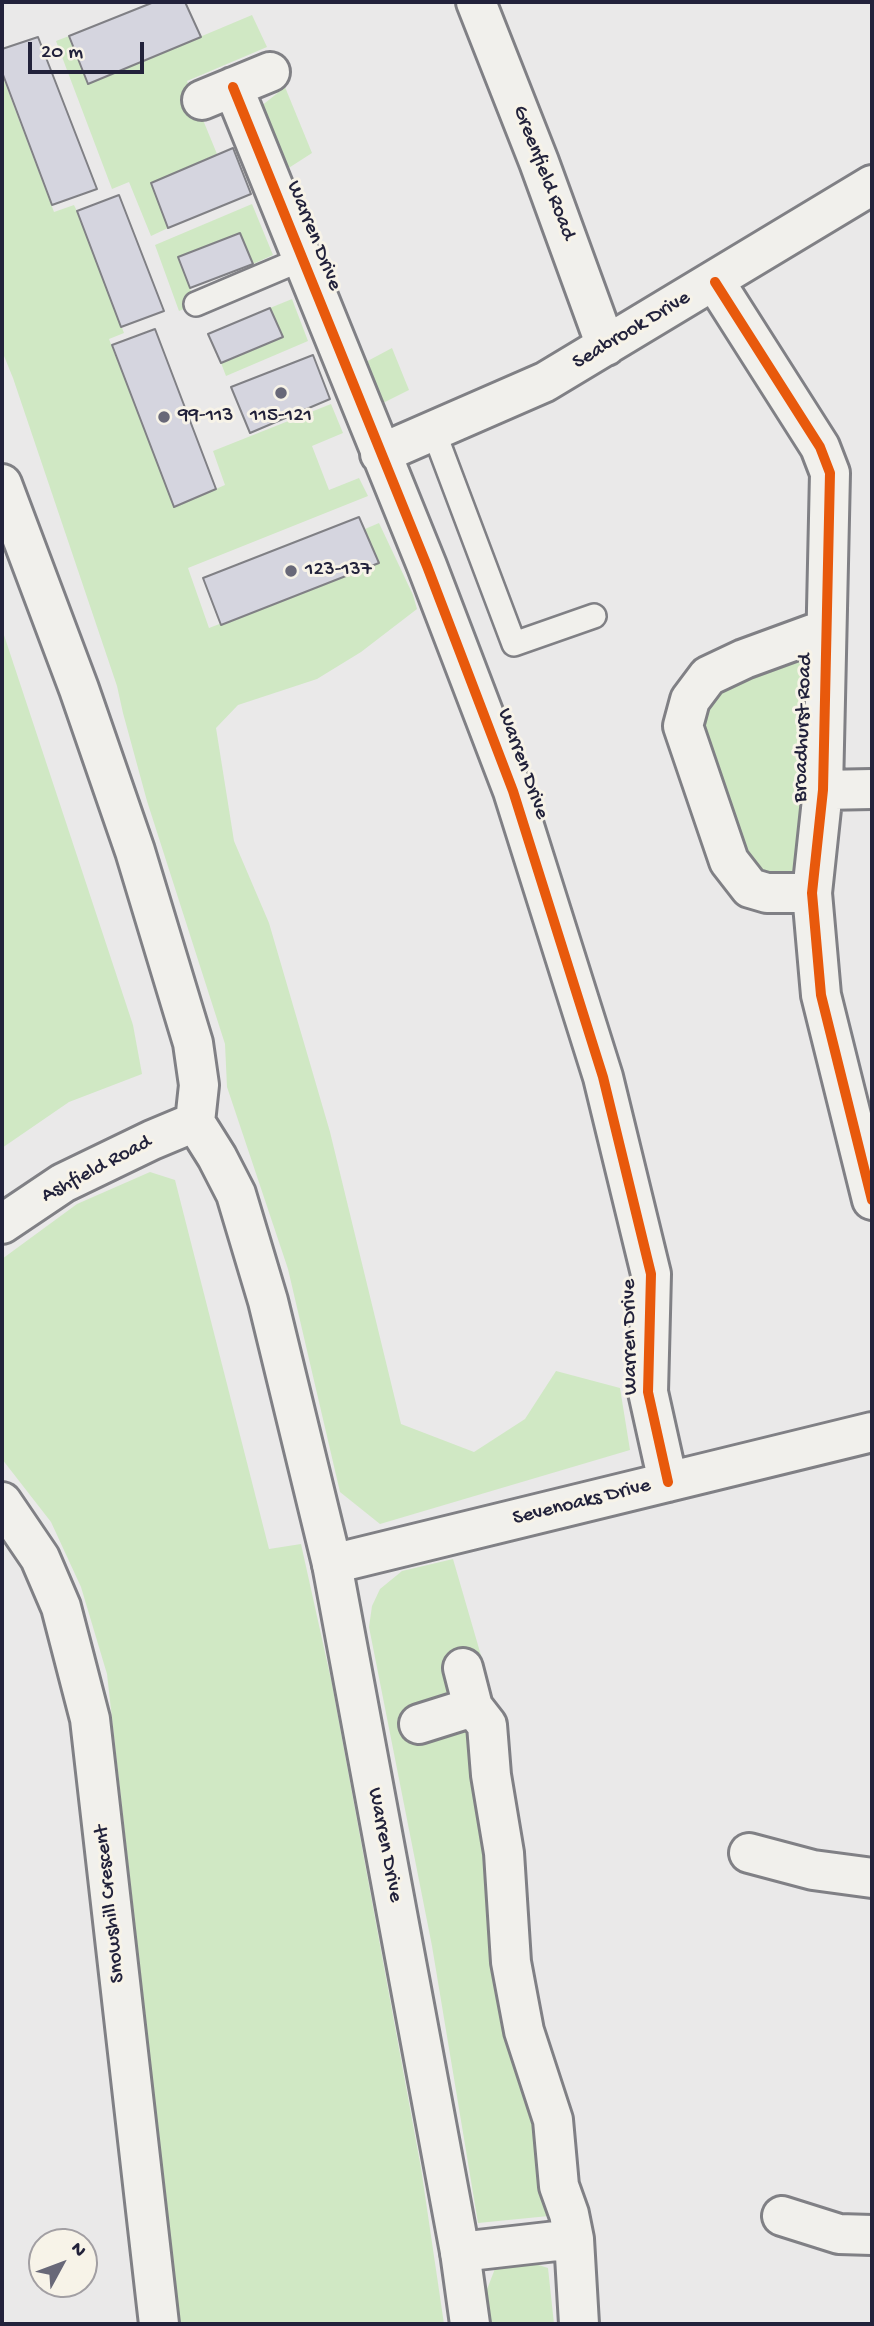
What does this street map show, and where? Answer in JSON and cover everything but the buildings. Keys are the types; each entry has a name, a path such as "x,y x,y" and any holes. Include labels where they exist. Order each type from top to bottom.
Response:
{"street":[{"name":"Greenfield Road","path":"476,2 540,162 606,345"},
{"name":"Warren Drive","path":"270,72 217,93 302,259 427,566 513,791 603,1077 651,1274 648,1392 668,1482"},
{"name":"Seabrook Drive","path":"380,454 545,382 872,185"},
{"name":"Broadhurst Road","path":"715,282 820,447 830,473 824,790 812,893 821,995 872,1200"},
{"path":"2,484 79,689 173,971 193,1043 199,1085 195,1122"},
{"name":"Broadhurst Road","path":"812,893 767,893 750,888 729,861 684,726 690,700 708,677 744,659 826,629"},
{"path":"824,790 872,789"},
{"name":"Warren Drive","path":"195,1122 236,1194 268,1301 309,1480 332,1564 460,2252 470,2324"},
{"name":"Ashfield Road","path":"2,1224 63,1183 142,1144 195,1122"},
{"name":"Sevenoaks Drive","path":"332,1564 872,1432"},
{"name":"Snowshill Crescent","path":"2,1502 40,1558 61,1607 90,1719 159,2324"},
{"path":"463,1668 473,1707 487,1725 503,1853 511,1962 524,2031 553,2120 559,2186 574,2239 579,2324"},
{"path":"419,1724 473,1707"},
{"path":"749,1853 813,1870 872,1878"},
{"path":"782,2216 839,2234 872,2235"},
{"path":"460,2252 574,2239"}],"lane":[{"path":"196,304 302,259"},
{"path":"434,432 514,644 594,616"}],"green space":[{"path":"252,15 267,47 187,81 217,154 151,183 168,228 151,236 129,182 112,189 56,41 69,36 88,84"},
{"path":"2,75 54,212 74,205 77,211 124,333 109,339 174,507 225,485 213,451 331,404 343,433 312,446 329,490 359,478 368,496 188,568 209,628 378,563 365,529 379,523 413,595 417,609 361,652 317,679 238,705 216,728 234,841 269,923 330,1132 401,1424 474,1452 525,1419 556,1371 620,1388 630,1450 380,1524 340,1492 288,1269 227,1087 225,1044 147,801 117,686 2,351"},
{"path":"285,87 312,153 270,180 245,119"},
{"path":"252,204 273,255 253,264 240,233 178,257 196,304 179,311 155,245"},
{"path":"292,299 308,341 226,376 221,363 282,337 270,308"},
{"path":"392,348 409,390 363,413 347,372"},
{"path":"2,629 133,1025 142,1074 69,1102 2,1148"},
{"path":"812,635 807,802 794,894 750,888 690,700"},
{"path":"150,1172 175,1180 269,1549 301,1544 332,1684 421,2168 444,2324 180,2324 107,1674 81,1587 51,1522 2,1459 2,1259 77,1204"},
{"path":"453,1559 482,1659 491,1775 569,2214 478,2223 432,1946 369,1627 372,1606 380,1589 402,1571"},
{"path":"523,2260 548,2268 554,2324 491,2324 486,2292 496,2266"}],"cycle path":[{"path":"233,87 427,566 513,791 603,1077 651,1274 648,1392 668,1482"},
{"path":"715,282 820,447 830,473 823,790 812,893 821,995 872,1200"}],"place":[{"name":"115-121","path":"281,393"},
{"name":"99-113","path":"164,417"},
{"name":"123-137","path":"291,571"}]}
